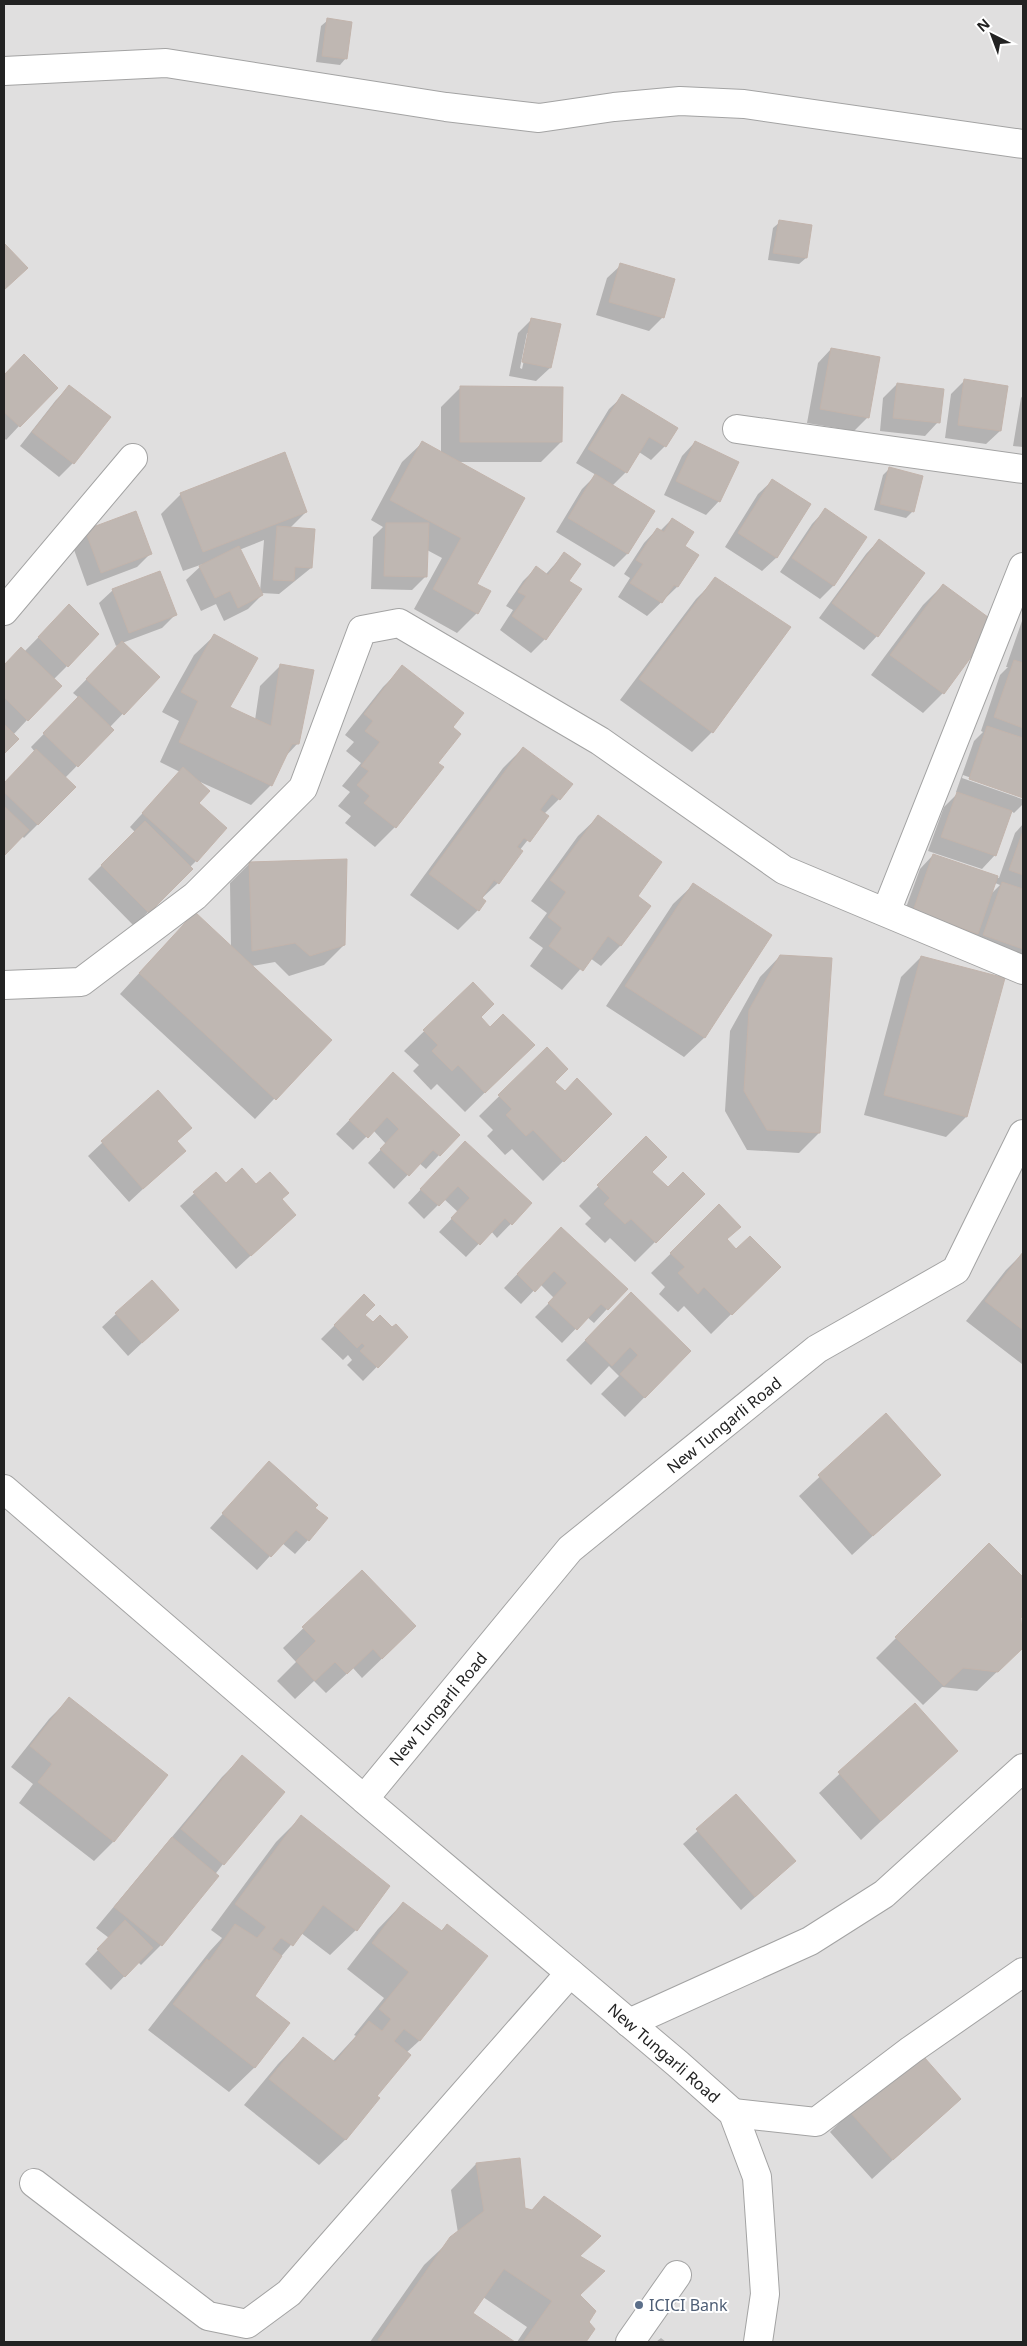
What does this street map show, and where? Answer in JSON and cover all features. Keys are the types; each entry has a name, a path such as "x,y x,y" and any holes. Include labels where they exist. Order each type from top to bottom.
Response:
{"street":[{"path":"4,71 166,63 446,107 540,118 614,107 680,101 744,104 1023,144"},
{"path":"737,429 1023,469"},
{"path":"4,611 132,458"},
{"path":"886,912 1023,567"},
{"path":"4,985 81,982 194,896 303,788 362,630 398,623 600,741 784,870 1023,970"},
{"name":"New Tungarli Road","path":"758,2342 765,2294 756,2177 733,2113 364,1799 570,1549 817,1349 956,1270 1023,1134"},
{"path":"4,1489 364,1799"},
{"path":"629,2023 810,1941 884,1894 1023,1768"},
{"path":"733,2113 816,2122 912,2050 1023,1972"},
{"path":"34,2183 208,2316 247,2324 289,2293 570,1973"},
{"path":"630,2342 677,2275"}],"shaded area":[{"path":"4,4 1023,4 1023,2342 4,2342"}],"building":[{"path":"327,18 352,22 347,59 322,56"},
{"path":"779,220 812,225 807,258 773,253"},
{"path":"4,243 28,268 4,290"},
{"path":"620,263 675,279 664,318 609,302"},
{"path":"531,318 561,324 551,368 522,362"},
{"path":"831,348 880,357 869,418 820,409"},
{"path":"24,354 58,388 20,427 4,412 4,375"},
{"path":"964,379 1008,386 1001,431 958,425"},
{"path":"897,383 944,389 940,423 893,418"},
{"path":"69,385 111,417 74,464 32,432"},
{"path":"460,386 563,387 562,442 460,442"},
{"path":"622,394 678,428 666,447 649,437 627,473 588,449"},
{"path":"422,441 525,498 477,584 491,591 478,614 433,589 461,538 390,500"},
{"path":"695,441 739,462 720,502 676,481"},
{"path":"285,452 307,512 203,552 180,493"},
{"path":"889,467 923,476 914,512 880,504"},
{"path":"595,474 655,511 628,554 568,518"},
{"path":"772,479 811,504 777,558 738,533"},
{"path":"825,508 867,537 834,586 792,558"},
{"path":"136,511 152,554 101,573 85,530"},
{"path":"672,518 694,532 685,546 699,555 678,587 674,585 662,603 630,583 643,564 636,560 657,528 664,532"},
{"path":"386,523 429,523 427,577 384,576"},
{"path":"277,526 315,529 312,568 295,567 294,581 273,580"},
{"path":"879,539 925,573 878,637 832,603"},
{"path":"239,546 263,595 238,608 230,591 215,598 199,566"},
{"path":"564,552 581,564 569,581 582,589 546,640 512,616 526,596 518,592 536,566 548,575"},
{"path":"160,571 177,615 129,633 112,589"},
{"path":"715,577 791,627 713,733 639,679"},
{"path":"943,584 996,623 944,694 890,655"},
{"path":"69,604 99,634 68,667 38,637"},
{"path":"214,634 258,658 230,707 271,726 280,664 314,670 299,744 292,744 272,786 179,742 198,701 181,692"},
{"path":"122,641 160,677 124,715 86,679"},
{"path":"21,647 62,686 28,721 4,697 4,665"},
{"path":"1014,660 1023,663 1023,728 994,717"},
{"path":"402,665 464,713 453,727 461,734 438,763 444,767 396,828 364,803 370,796 357,785 369,771 361,766 380,742 365,731 373,721 364,714"},
{"path":"79,696 114,730 78,767 43,733"},
{"path":"4,724 19,739 4,754"},
{"path":"987,726 1023,738 1023,798 969,779"},
{"path":"523,747 573,784 560,800 552,794 540,810 549,816 530,842 524,838 517,847 523,851 499,884 494,880 482,898 486,901 479,911 429,874"},
{"path":"36,749 76,787 38,825 4,792 4,783"},
{"path":"183,767 210,791 199,803 227,828 197,862 142,813"},
{"path":"957,792 1012,811 996,856 941,837"},
{"path":"4,806 29,830 4,856"},
{"path":"598,815 662,862 638,896 651,906 621,946 608,936 583,971 549,946 562,928 548,917 566,892 550,880"},
{"path":"145,821 193,869 149,913 101,865"},
{"path":"1023,831 1023,875 1009,870"},
{"path":"933,854 998,876 978,934 913,911"},
{"path":"347,859 345,945 310,956 295,943 252,951 249,862"},
{"path":"1002,882 1023,889 1023,949 983,935"},
{"path":"693,883 772,935 705,1038 625,986"},
{"path":"195,912 332,1040 276,1100 139,973"},
{"path":"780,955 832,958 820,1133 767,1130 744,1091 749,1010"},
{"path":"921,956 1005,978 967,1117 884,1095"},
{"path":"473,982 494,1004 481,1017 490,1027 503,1014 535,1045 485,1093 458,1065 452,1071 432,1051 438,1045 423,1030"},
{"path":"547,1047 568,1069 555,1082 565,1091 577,1078 612,1114 564,1162 533,1130 526,1136 506,1115 512,1109 498,1095"},
{"path":"393,1072 460,1135 440,1156 433,1150 409,1176 380,1149 399,1129 387,1117 368,1138 349,1120"},
{"path":"158,1090 192,1128 177,1141 186,1151 143,1189 101,1141"},
{"path":"646,1136 667,1157 652,1172 668,1187 683,1172 705,1194 656,1243 631,1219 625,1224 604,1204 610,1198 597,1185"},
{"path":"465,1141 532,1203 512,1225 505,1218 480,1245 451,1218 470,1198 458,1186 439,1206 420,1189"},
{"path":"242,1168 256,1184 270,1172 289,1193 282,1199 296,1215 251,1256 193,1192 216,1172 226,1183"},
{"path":"719,1204 741,1227 727,1239 736,1249 750,1236 781,1267 732,1315 704,1287 698,1294 678,1273 685,1267 670,1253"},
{"path":"561,1227 628,1289 608,1310 601,1304 577,1330 548,1303 567,1283 554,1271 535,1292 517,1274"},
{"path":"1023,1252 1023,1330 985,1301"},
{"path":"152,1280 179,1310 142,1343 115,1313"},
{"path":"631,1292 691,1351 645,1398 620,1374 638,1355 630,1347 612,1366 585,1340"},
{"path":"364,1294 375,1305 365,1315 373,1322 380,1315 392,1327 396,1324 408,1337 378,1368 360,1351 365,1346 362,1343 357,1348 334,1325"},
{"path":"886,1413 941,1475 873,1536 818,1475"},
{"path":"269,1461 318,1505 315,1508 328,1518 309,1541 296,1530 271,1557 222,1513"},
{"path":"989,1543 1023,1577 1023,1615 1021,1618 1023,1648 998,1672 963,1668 944,1686 895,1637"},
{"path":"362,1570 416,1626 382,1659 373,1649 347,1674 335,1662 315,1681 296,1661 316,1641 302,1627"},
{"path":"69,1697 168,1775 114,1842 38,1782 52,1764 30,1746"},
{"path":"915,1703 958,1751 881,1821 838,1772"},
{"path":"242,1755 285,1792 224,1865 181,1829"},
{"path":"736,1794 796,1861 755,1897 696,1829"},
{"path":"301,1815 390,1886 357,1931 323,1905 293,1946 281,1938 272,1949 282,1956 255,1996 290,2023 255,2068 173,2004 207,1959 209,1961 235,1924 257,1938 266,1927 235,1904"},
{"path":"172,1837 219,1876 162,1946 114,1907"},
{"path":"403,1902 442,1931 447,1924 488,1956 420,2041 404,2029 394,2041 411,2055 377,2096 380,2098 346,2140 269,2079 303,2037 335,2062 369,2021 382,2031 391,2019 379,2009 409,1972 372,1943"},
{"path":"125,1920 153,1948 125,1977 97,1949"},
{"path":"917,2049 961,2099 893,2160 849,2111"},
{"path":"520,2158 525,2208 532,2210 544,2196 601,2236 580,2256 605,2271 580,2295 596,2311 589,2322 595,2329 586,2342 523,2342 552,2301 504,2269 473,2313 515,2342 382,2342 378,2340 450,2237 484,2211 476,2163"}],"place":[{"name":"ICICI Bank","path":"639,2305"}]}
